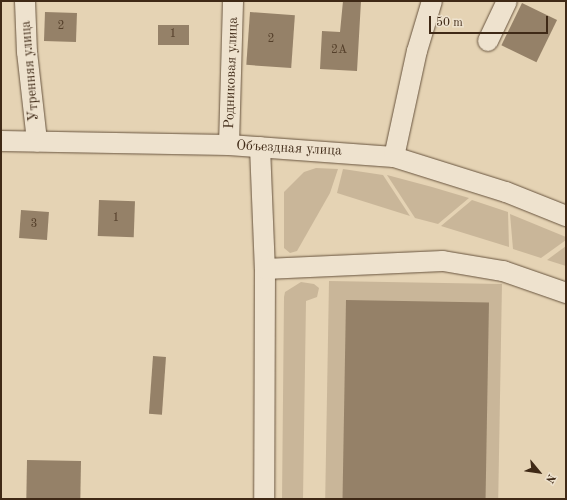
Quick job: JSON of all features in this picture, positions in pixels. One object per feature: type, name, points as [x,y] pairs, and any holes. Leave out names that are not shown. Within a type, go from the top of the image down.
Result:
[{"type":"street","name":"Утренняя улица","points":[[25,1],[27,52],[37,141]]},
{"type":"street","name":"Родниковая улица","points":[[229,145],[234,1]]},
{"type":"street","points":[[394,157],[417,51],[432,1]]},
{"type":"street","points":[[488,41],[506,1]]},
{"type":"street","name":"Объездная улица","points":[[1,140],[229,145],[394,157],[506,192],[566,216]]},
{"type":"street","points":[[260,147],[265,269],[264,499]]},
{"type":"street","points":[[265,269],[443,261],[503,271],[566,293]]},
{"type":"shaded area","points":[[316,168],[338,169],[330,193],[297,251],[290,253],[284,248],[284,192],[304,172]]},
{"type":"shaded area","points":[[343,169],[383,175],[410,216],[337,193]]},
{"type":"shaded area","points":[[387,175],[469,198],[438,224],[415,218]]},
{"type":"shaded area","points":[[472,200],[508,212],[509,247],[441,226]]},
{"type":"shaded area","points":[[510,214],[566,237],[566,240],[541,258],[513,249]]},
{"type":"shaded area","points":[[566,246],[566,266],[547,260]]},
{"type":"shaded area","points":[[329,281],[502,284],[498,499],[325,499]]},
{"type":"shaded area","points":[[301,282],[314,284],[319,288],[317,297],[306,301],[303,499],[282,499],[284,297],[285,292]]},
{"type":"building","points":[[343,1],[361,1],[357,71],[320,69],[322,31],[340,32]]},
{"type":"building","points":[[522,3],[557,20],[536,62],[501,45]]},
{"type":"building","points":[[45,12],[77,13],[76,42],[44,41]]},
{"type":"building","points":[[250,12],[295,15],[291,68],[246,65]]},
{"type":"building","points":[[158,25],[189,25],[189,45],[158,45]]},
{"type":"building","points":[[99,200],[135,201],[134,237],[98,236]]},
{"type":"building","points":[[21,210],[49,212],[47,240],[19,238]]},
{"type":"building","points":[[346,300],[489,302],[486,499],[343,499]]},
{"type":"building","points":[[153,356],[166,357],[162,415],[149,414]]},
{"type":"building","points":[[27,460],[81,461],[80,499],[26,499]]}]
